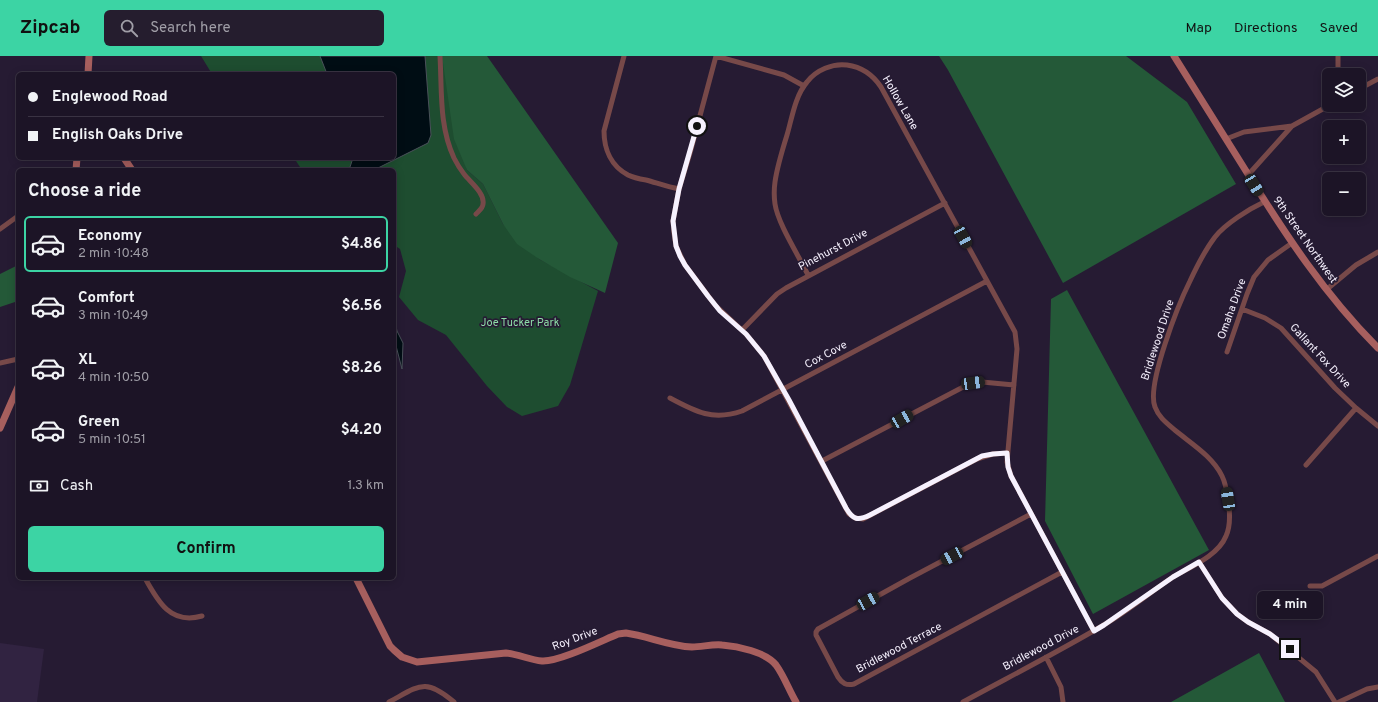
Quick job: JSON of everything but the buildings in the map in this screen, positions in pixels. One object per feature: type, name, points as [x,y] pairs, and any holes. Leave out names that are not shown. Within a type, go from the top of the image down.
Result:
[{"type":"street","points":[[88,72],[89,56]]},
{"type":"street","points":[[440,56],[443,114],[446,136],[456,162],[482,195],[482,207],[476,214]]},
{"type":"street","points":[[624,56],[604,131],[606,149],[613,162],[628,175],[679,189]]},
{"type":"street","points":[[804,86],[784,75],[716,56],[679,189],[673,221],[676,246],[680,256],[711,301],[742,330],[764,356],[853,517],[859,519],[870,515],[977,459],[993,454],[1007,453]]},
{"type":"street","name":"9th Street Northwest","points":[[1174,56],[1264,202],[1326,290],[1378,348]]},
{"type":"street","points":[[1338,56],[1338,68]]},
{"type":"street","name":"Hollow Lane","points":[[808,275],[780,221],[775,204],[774,183],[795,104],[804,86],[814,74],[828,67],[838,64],[856,67],[871,75],[881,87],[1016,336],[1017,349],[1007,453],[1008,467],[1011,476],[1094,631]]},
{"type":"street","points":[[1366,85],[1378,79]]},
{"type":"street","points":[[1248,175],[1292,126],[1322,109]]},
{"type":"street","points":[[1226,139],[1244,132],[1292,126]]},
{"type":"street","name":"Bridlewood Drive","points":[[963,702],[1104,625],[1173,577],[1210,556],[1223,542],[1228,528],[1229,512],[1226,487],[1220,472],[1208,458],[1161,417],[1154,405],[1153,388],[1158,366],[1179,305],[1190,279],[1215,236],[1235,220],[1264,202]]},
{"type":"street","name":"Pinehurst Drive","points":[[742,330],[777,294],[786,288],[945,203]]},
{"type":"street","points":[[0,229],[16,217]]},
{"type":"street","name":"Omaha Drive","points":[[1227,352],[1251,283],[1258,271],[1268,260],[1292,242]]},
{"type":"street","points":[[1326,290],[1356,265],[1378,252]]},
{"type":"street","name":"Cox Cove","points":[[670,398],[699,413],[715,416],[724,416],[742,411],[987,281]]},
{"type":"street","name":"Gallant Fox Drive","points":[[1242,309],[1264,318],[1281,328],[1335,388],[1378,426]]},
{"type":"street","points":[[0,363],[16,359]]},
{"type":"street","points":[[822,461],[967,385],[982,382],[1014,385]]},
{"type":"street","points":[[0,428],[16,392]]},
{"type":"street","points":[[1306,465],[1356,408]]},
{"type":"street","name":"Bridlewood Terrace","points":[[1031,514],[818,629],[816,635],[838,677],[846,684],[854,684],[1062,572]]},
{"type":"street","points":[[1310,586],[1322,586],[1378,556]]},
{"type":"street","points":[[1199,562],[1222,598],[1237,614],[1270,634],[1316,672],[1335,702]]},
{"type":"street","points":[[146,580],[160,602],[173,615],[191,619],[202,616]]},
{"type":"street","name":"Roy Drive","points":[[357,580],[390,646],[398,654],[409,660],[417,662],[433,661],[506,653],[548,660],[560,657],[618,634],[626,633],[691,646],[730,646],[749,650],[762,655],[776,665],[796,702]]},
{"type":"street","points":[[1046,657],[1056,675],[1063,702]]},
{"type":"street","points":[[390,702],[413,689],[426,686],[435,688],[454,702]]},
{"type":"street","points":[[1339,702],[1367,689],[1378,687]]},
{"type":"shaded area","points":[[320,56],[425,56],[431,135],[428,143],[396,159],[396,72],[326,72]]},
{"type":"shaded area","points":[[352,160],[394,160],[378,168],[350,168]]},
{"type":"shaded area","points":[[396,326],[403,343],[402,369],[396,346]]},
{"type":"shaded area","points":[[0,643],[44,649],[37,702],[0,702]]},
{"type":"green space","name":"Joe Tucker Park","points":[[201,56],[443,56],[467,170],[483,184],[503,224],[539,259],[598,291],[570,385],[558,406],[522,416],[507,407],[487,386],[446,335],[418,320],[399,297],[406,271],[400,249],[396,246],[396,168],[301,168],[295,160],[396,160],[396,72],[211,72]]},
{"type":"green space","points":[[442,56],[487,56],[618,243],[605,293],[570,277],[539,259],[517,244],[503,224],[483,184],[467,170],[454,139]]},
{"type":"green space","points":[[939,56],[1126,56],[1187,102],[1236,184],[1063,283]]},
{"type":"green space","points":[[16,266],[16,302],[0,307],[0,274]]},
{"type":"green space","points":[[1067,290],[1209,550],[1093,614],[1045,521],[1051,299]]},
{"type":"green space","points":[[1259,653],[1285,702],[1171,702]]},
{"type":"route","points":[[697,126],[679,189],[673,221],[676,246],[685,265],[708,296],[720,311],[746,334],[764,356],[846,508],[853,517],[863,519],[982,456],[1007,453],[1007,462],[1011,476],[1094,631],[1173,577],[1199,562],[1222,598],[1237,614],[1270,634],[1290,649]]}]
